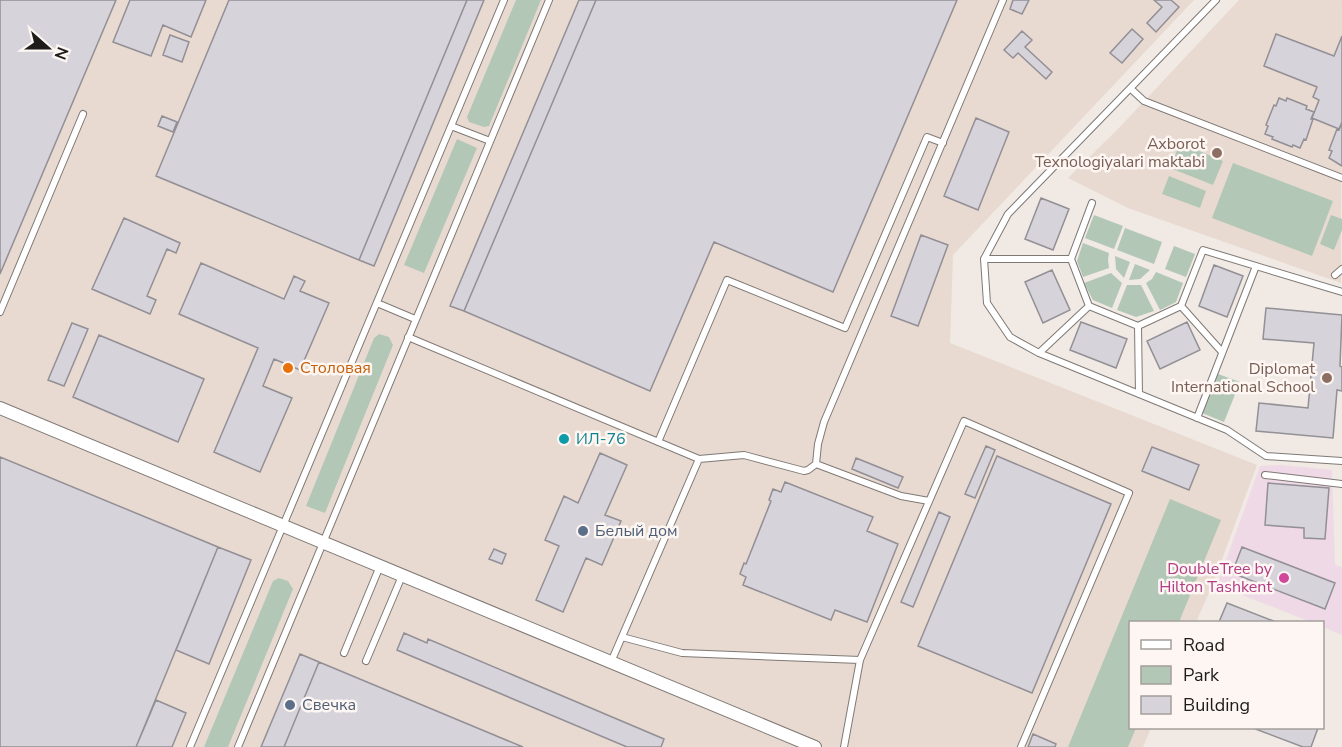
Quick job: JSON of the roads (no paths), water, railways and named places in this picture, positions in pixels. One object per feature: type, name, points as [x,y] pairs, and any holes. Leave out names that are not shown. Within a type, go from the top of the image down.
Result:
[{"type":"street","points":[[0,408],[815,747]]},
{"type":"lane","points":[[189,747],[504,0]]},
{"type":"lane","points":[[238,747],[549,0]]},
{"type":"lane","points":[[408,338],[699,459],[744,455],[804,471],[808,470],[816,464],[824,422],[1004,0]]},
{"type":"lane","points":[[1216,0],[1008,214],[984,259],[987,303],[1010,337],[1039,353],[1227,430],[1266,456],[1342,461]]},
{"type":"lane","points":[[1131,89],[1144,102],[1342,178]]},
{"type":"lane","points":[[0,312],[83,114]]},
{"type":"lane","points":[[451,126],[490,141]]},
{"type":"lane","points":[[658,442],[727,280],[845,328],[927,137],[943,143]]},
{"type":"lane","points":[[1092,204],[1071,259],[1089,306],[1138,326],[1181,306],[1203,250],[1342,291]]},
{"type":"lane","points":[[984,259],[1071,259]]},
{"type":"lane","points":[[1197,418],[1256,266]]},
{"type":"lane","points":[[1335,275],[1342,268]]},
{"type":"lane","points":[[377,303],[415,319]]},
{"type":"lane","points":[[1039,353],[1089,306]]},
{"type":"lane","points":[[1181,306],[1222,352]]},
{"type":"lane","points":[[1138,326],[1139,394]]},
{"type":"lane","points":[[844,747],[860,660],[964,421],[1129,493],[1021,747]]},
{"type":"lane","points":[[611,663],[699,459]]},
{"type":"lane","points":[[816,464],[901,496],[929,501]]},
{"type":"lane","points":[[1265,476],[1342,484]]},
{"type":"lane","points":[[344,653],[380,567]]},
{"type":"lane","points":[[366,661],[402,576]]},
{"type":"lane","points":[[622,637],[682,653],[860,660]]},
{"type":"place","name":"Axborot Texnologiyalari maktabi","points":[[1217,153]]},
{"type":"place","name":"Столовая","points":[[288,368]]},
{"type":"place","name":"Diplomat International School","points":[[1327,378]]},
{"type":"place","name":"ИЛ-76","points":[[564,439]]},
{"type":"place","name":"Белый дом","points":[[583,531]]},
{"type":"place","name":"DoubleTree by Hilton Tashkent","points":[[1284,578]]},
{"type":"place","name":"Свечка","points":[[290,705]]}]
